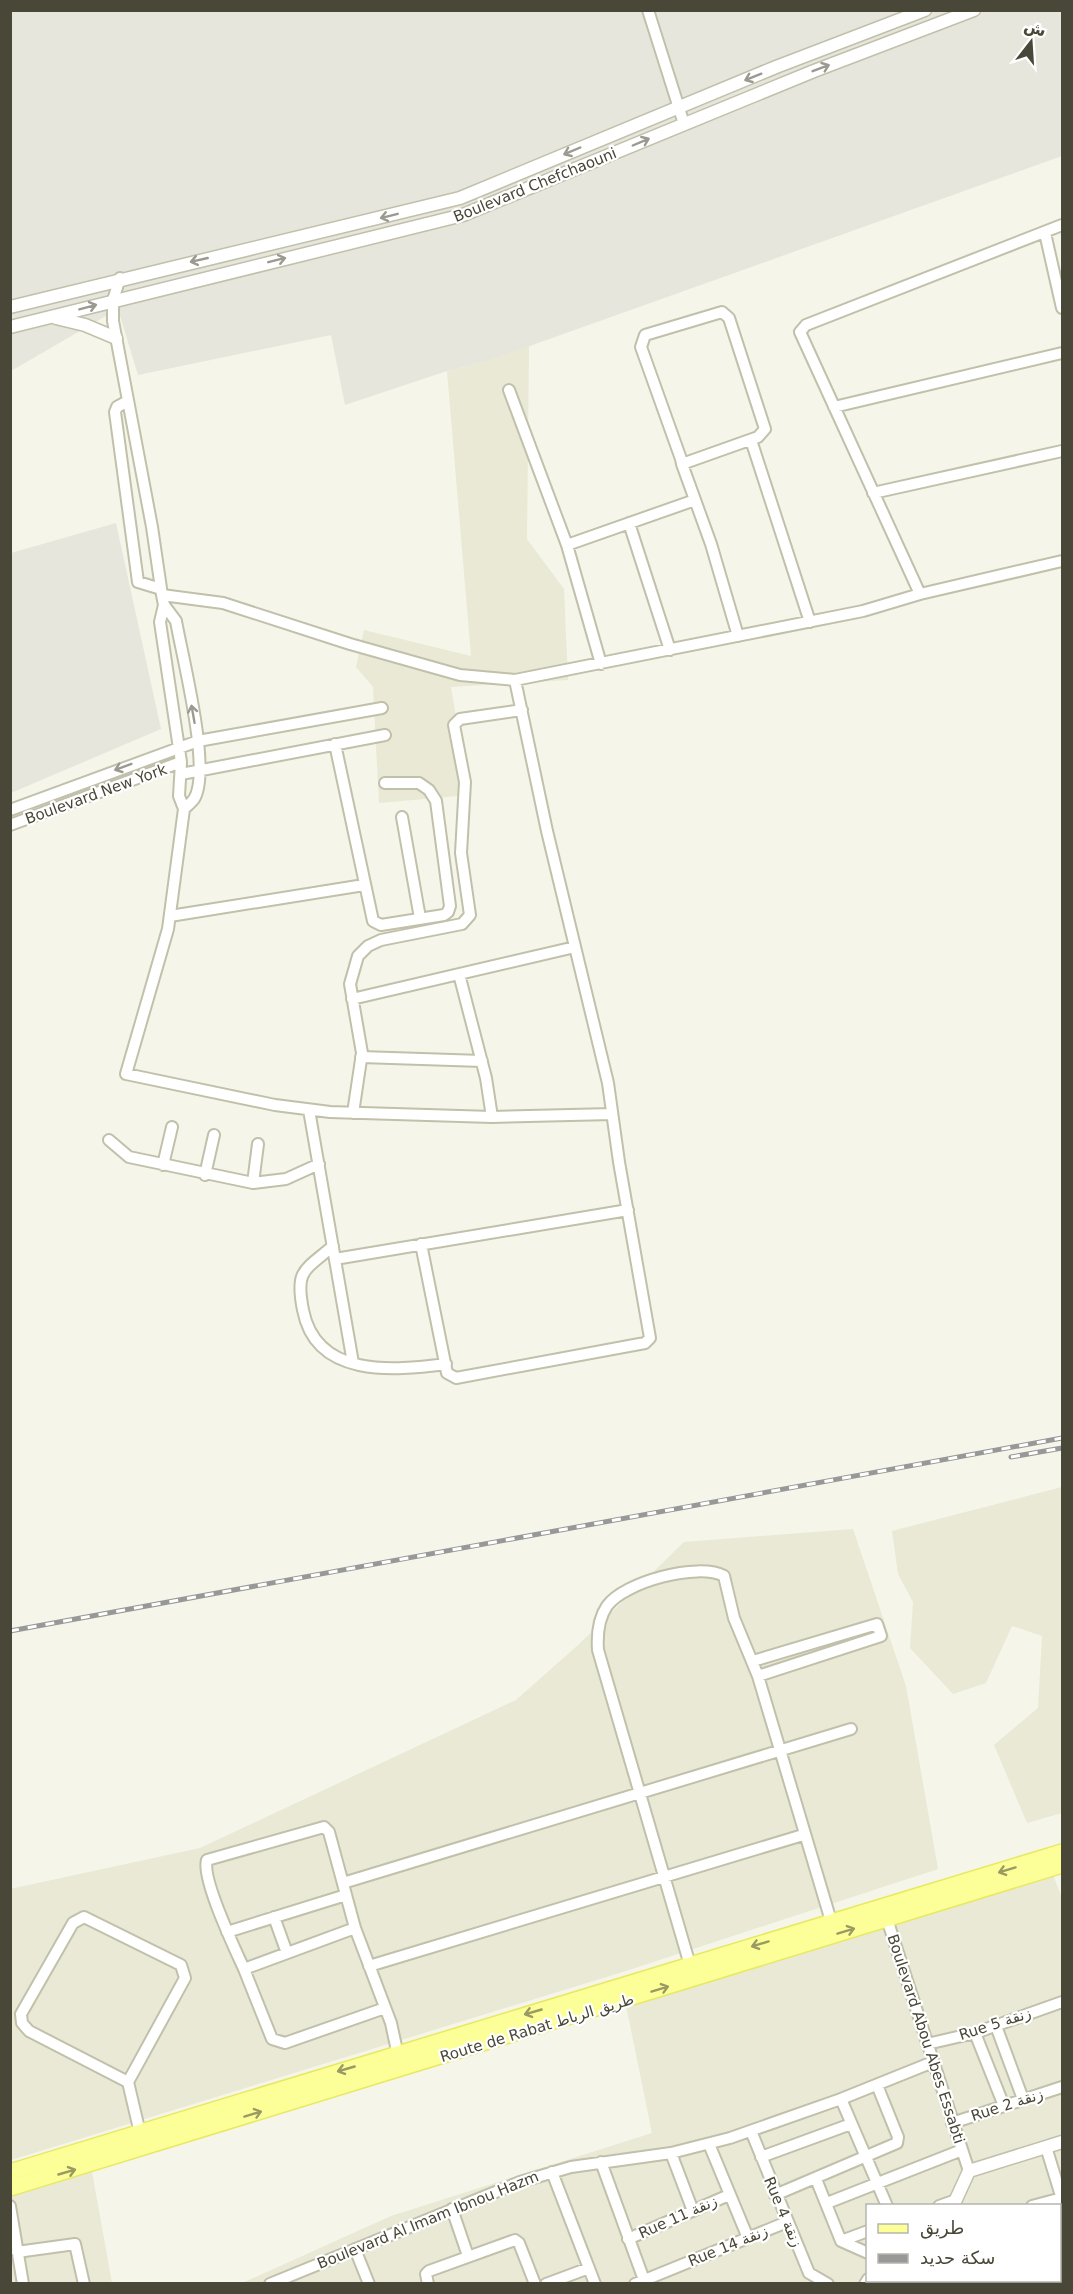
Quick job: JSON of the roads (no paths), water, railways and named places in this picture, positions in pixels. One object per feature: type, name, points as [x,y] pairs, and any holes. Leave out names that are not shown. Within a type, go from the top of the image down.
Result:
[{"type":"main road","name":"Route de Rabat طريق الرباط","points":[[10,2188],[401,2069],[886,1914],[1062,1852]]},
{"type":"main road","name":"Route de Rabat طريق الرباط","points":[[10,2172],[831,1921],[886,1914],[1062,1865]]},
{"type":"street","points":[[648,10],[684,124]]},
{"type":"street","name":"Boulevard Chefchaouni","points":[[10,307],[460,198],[677,107],[925,10]]},
{"type":"street","name":"Boulevard Chefchaouni","points":[[10,327],[463,215],[814,71],[974,10]]},
{"type":"street","points":[[920,594],[800,332],[806,325],[1062,225]]},
{"type":"street","points":[[1045,233],[1062,308]]},
{"type":"street","points":[[120,279],[113,300],[112,313],[152,527],[162,596],[160,622],[181,762],[179,796],[184,809],[170,916],[126,1074],[309,1110],[492,1117],[612,1114]]},
{"type":"street","points":[[682,464],[751,440],[761,435],[765,426],[727,315],[718,311],[645,335],[641,347],[682,464],[695,500],[738,636]]},
{"type":"street","points":[[52,317],[85,325],[116,338]]},
{"type":"street","points":[[834,407],[1062,353]]},
{"type":"street","points":[[509,390],[567,545],[601,664]]},
{"type":"street","points":[[128,402],[117,407],[114,412],[138,582],[162,596],[196,597],[223,603],[350,644],[460,675],[515,680],[601,664],[863,611],[920,594],[1062,561]]},
{"type":"street","points":[[751,440],[810,622]]},
{"type":"street","points":[[873,493],[1062,451]]},
{"type":"street","points":[[567,545],[695,500]]},
{"type":"street","points":[[629,523],[670,650]]},
{"type":"street","points":[[162,596],[176,621],[198,741],[200,770],[195,798],[184,809]]},
{"type":"street","points":[[422,1244],[449,1375],[456,1377],[647,1342],[651,1336],[608,1083],[547,831],[515,680]]},
{"type":"street","name":"Boulevard New York","points":[[10,810],[198,741],[382,708]]},
{"type":"street","points":[[353,1113],[361,1057],[350,984],[352,969],[358,956],[368,946],[381,940],[462,924],[469,919],[461,853],[465,783],[454,725],[460,719],[522,710]]},
{"type":"street","points":[[182,774],[385,735]]},
{"type":"street","points":[[335,744],[364,885],[375,923],[381,925],[444,915],[450,906],[436,801],[429,790],[419,783],[385,783]]},
{"type":"street","name":"Boulevard New York","points":[[10,825],[181,762]]},
{"type":"street","points":[[41,797],[46,811]]},
{"type":"street","points":[[402,817],[420,918]]},
{"type":"street","points":[[170,916],[364,885]]},
{"type":"street","points":[[352,999],[575,946]]},
{"type":"street","points":[[459,974],[482,1061],[492,1117]]},
{"type":"street","points":[[361,1057],[482,1061]]},
{"type":"street","points":[[309,1110],[352,1363]]},
{"type":"street","points":[[162,1165],[172,1127]]},
{"type":"street","points":[[205,1174],[214,1135]]},
{"type":"street","points":[[110,1140],[129,1157],[253,1184],[286,1179],[319,1164]]},
{"type":"street","points":[[253,1184],[258,1144]]},
{"type":"street","points":[[335,1259],[628,1210]]},
{"type":"street","points":[[333,1246],[306,1270],[298,1287],[306,1327],[312,1337],[336,1355],[352,1363],[391,1370],[446,1364]]},
{"type":"street","points":[[690,1965],[598,1650],[600,1619],[607,1605],[618,1594],[630,1587],[689,1571],[715,1572],[724,1576],[734,1618],[758,1676],[803,1835],[831,1921]]},
{"type":"street","points":[[753,1661],[877,1624],[881,1636],[758,1676]]},
{"type":"street","points":[[823,1640],[828,1653]]},
{"type":"street","points":[[343,1882],[851,1729]]},
{"type":"street","points":[[385,2008],[285,2043],[272,2039],[227,1932],[206,1868],[209,1857],[324,1827],[329,1832],[355,1928],[385,2008],[401,2069]]},
{"type":"street","points":[[369,1966],[803,1835]]},
{"type":"street","points":[[227,1932],[346,1895]]},
{"type":"street","name":"Boulevard Abou Abes Essabti","points":[[886,1914],[969,2171]]},
{"type":"street","points":[[128,2082],[29,2031],[22,2023],[21,2014],[73,1923],[84,1917],[181,1965],[184,1971],[185,1978],[128,2082],[140,2133]]},
{"type":"street","points":[[274,1917],[287,1953]]},
{"type":"street","points":[[244,1969],[355,1928]]},
{"type":"street","name":"Rue 5 زنقة","points":[[927,2044],[975,2033],[1062,2002]]},
{"type":"street","points":[[996,2026],[1023,2099]]},
{"type":"street","points":[[975,2033],[1004,2106]]},
{"type":"street","name":"Boulevard Al Imam Ibnou Hazm","points":[[270,2283],[520,2182],[552,2172],[601,2162],[671,2153],[709,2144],[841,2099],[933,2062]]},
{"type":"street","points":[[775,2195],[897,2143],[898,2137],[877,2085]]},
{"type":"street","name":"Rue 2 زنقة","points":[[952,2123],[1062,2087]]},
{"type":"street","points":[[841,2099],[887,2204]]},
{"type":"street","points":[[761,2157],[851,2124]]},
{"type":"street","name":"Rue 4 زنقة","points":[[751,2131],[787,2222],[806,2278],[828,2283]]},
{"type":"street","points":[[955,2203],[969,2171],[1062,2142]]},
{"type":"street","points":[[709,2144],[748,2238]]},
{"type":"street","points":[[1037,2204],[1062,2199],[1046,2147]]},
{"type":"street","points":[[827,2204],[877,2182],[962,2151]]},
{"type":"street","points":[[671,2153],[693,2211]]},
{"type":"street","points":[[601,2162],[628,2239],[640,2282]]},
{"type":"street","points":[[552,2172],[595,2283]]},
{"type":"street","points":[[816,2179],[841,2241],[866,2253]]},
{"type":"street","name":"Rue 11 زنقة","points":[[628,2239],[729,2195]]},
{"type":"street","points":[[10,2206],[23,2283]]},
{"type":"street","points":[[452,2209],[468,2256]]},
{"type":"street","name":"Rue 14 زنقة","points":[[640,2282],[787,2222]]},
{"type":"street","points":[[841,2241],[866,2231]]},
{"type":"street","points":[[427,2279],[468,2256],[515,2240],[519,2243],[535,2283]]},
{"type":"street","points":[[17,2252],[75,2244],[84,2283]]},
{"type":"street","points":[[355,2249],[369,2283]]},
{"type":"street","points":[[546,2283],[589,2268]]},
{"type":"railway","points":[[10,1631],[1062,1438]]},
{"type":"railway","points":[[1011,1457],[1062,1448]]}]
